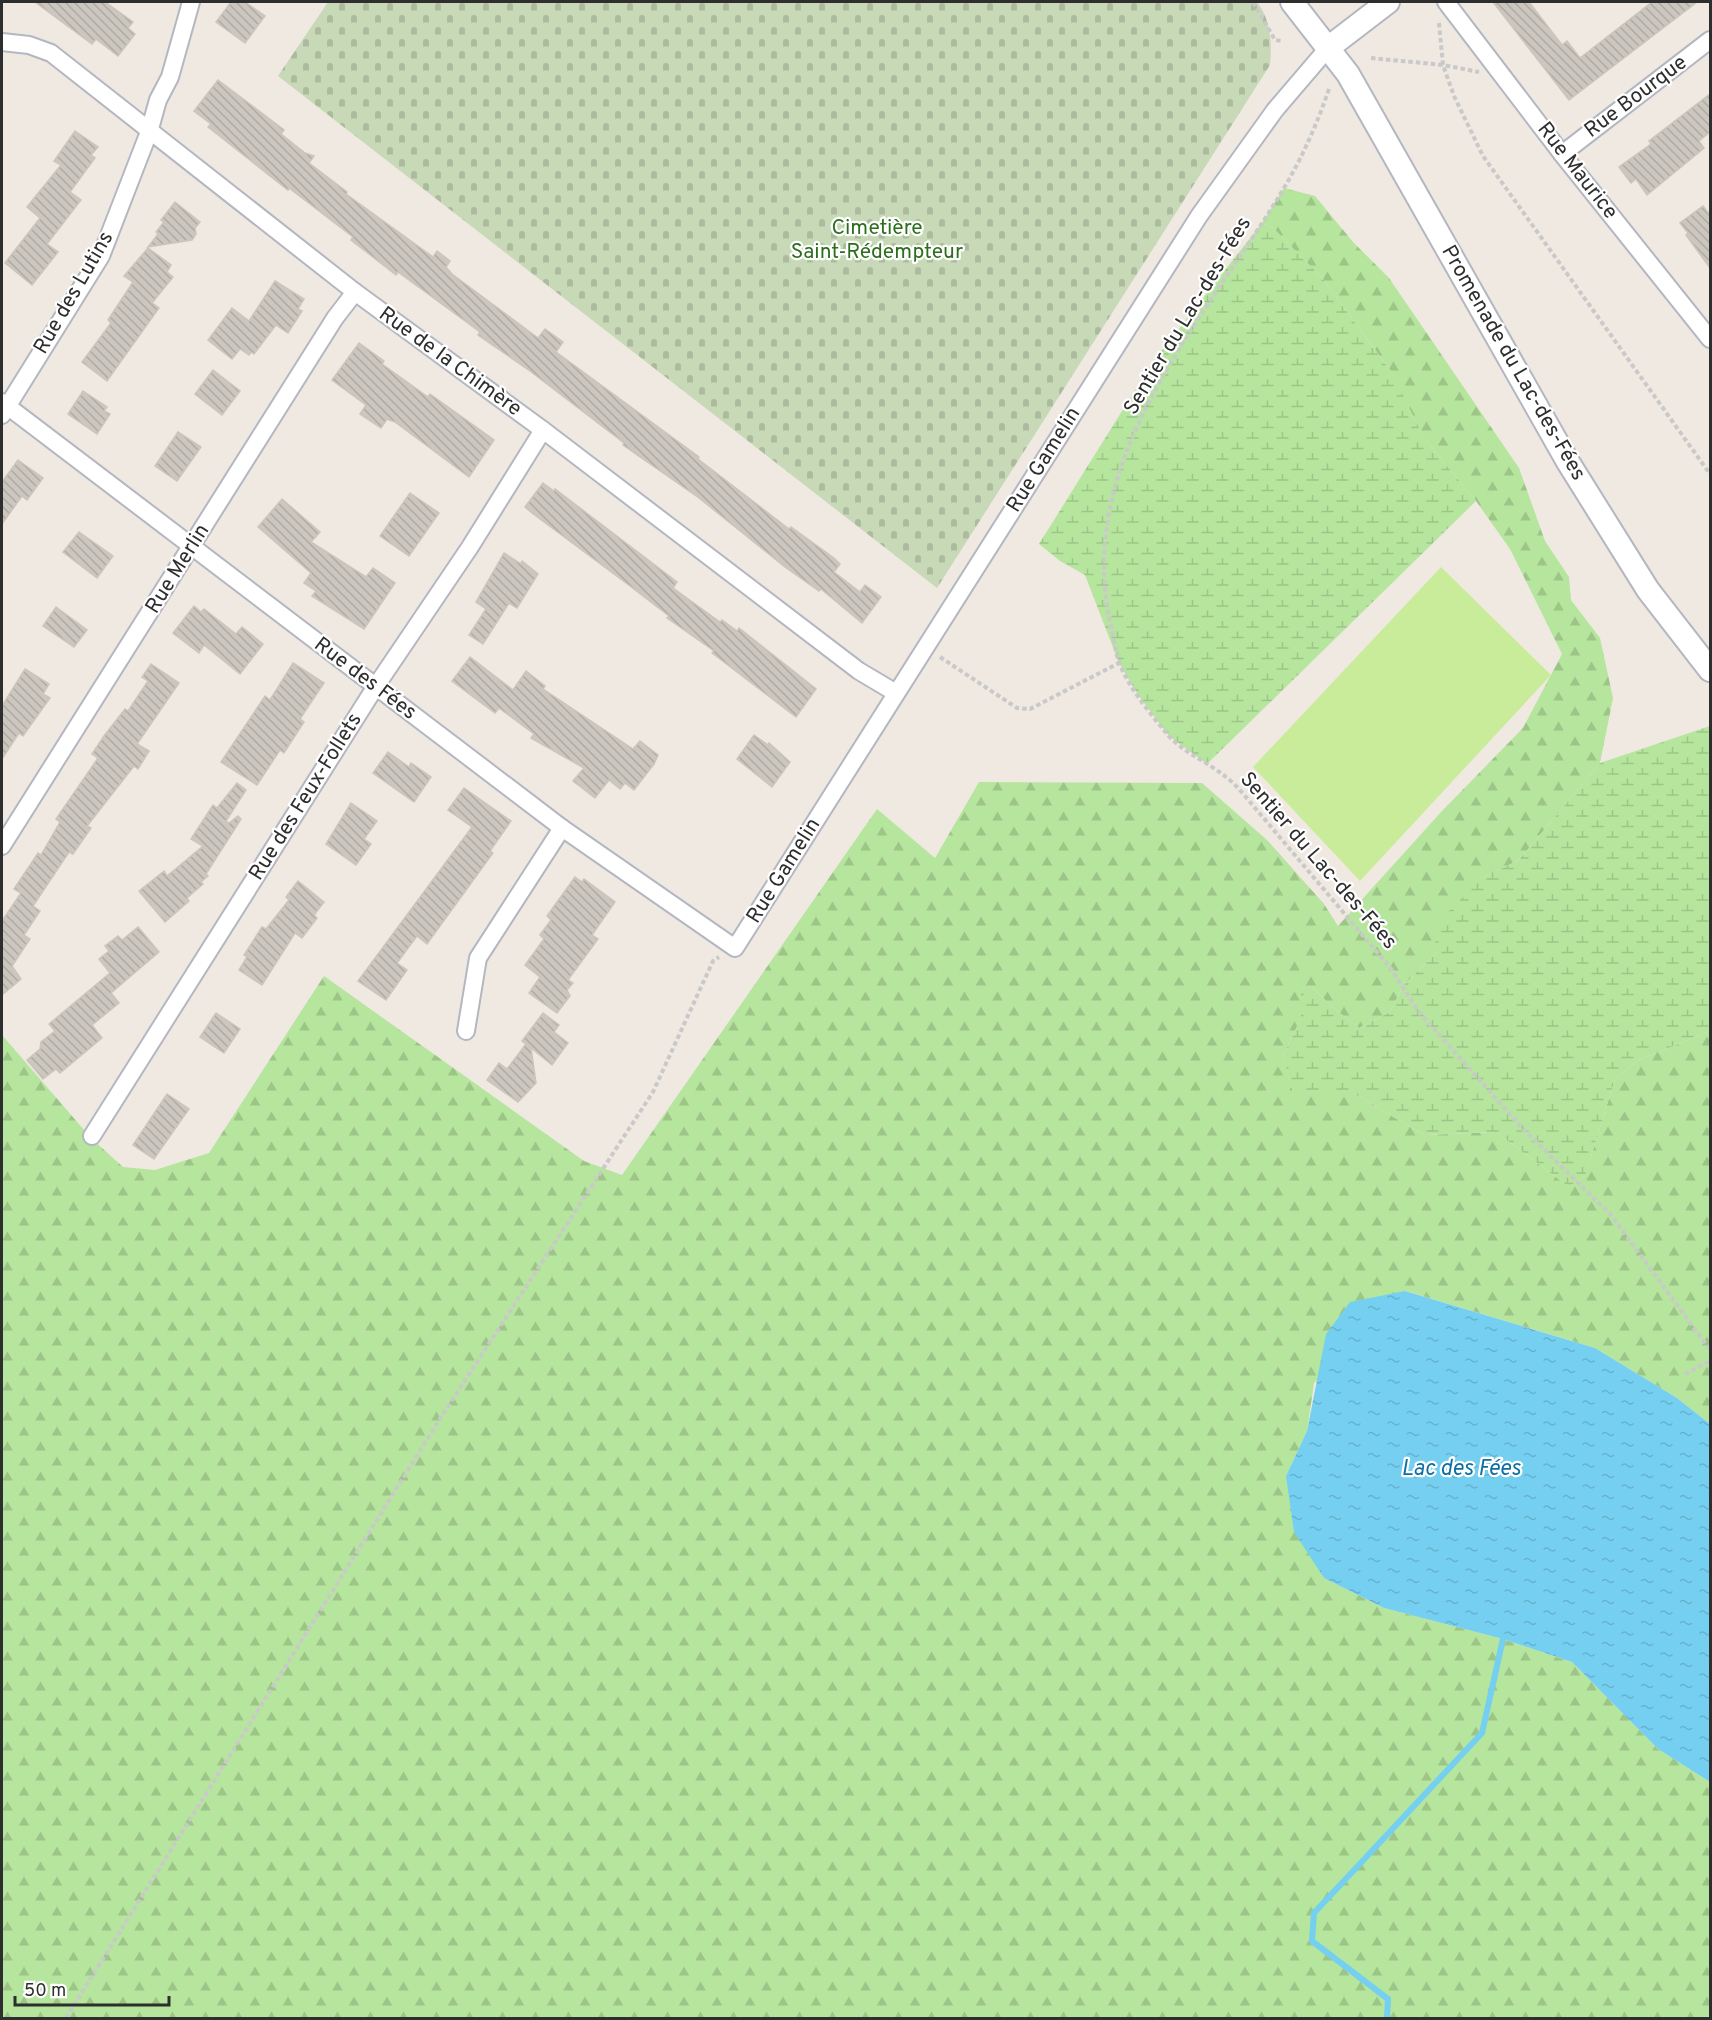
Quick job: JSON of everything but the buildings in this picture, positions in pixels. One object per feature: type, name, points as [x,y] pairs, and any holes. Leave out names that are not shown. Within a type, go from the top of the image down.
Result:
[{"type":"street","name":"Rue des Lutins","points":[[3,408],[100,256],[149,132],[158,99],[170,77],[191,2]]},
{"type":"street","name":"Promenade du Lac-des-Fées","points":[[1292,2],[1348,74],[1568,462],[1648,590],[1710,670]]},
{"type":"street","name":"Rue Gamelin","points":[[735,948],[1199,216],[1275,110],[1328,48],[1388,2]]},
{"type":"street","name":"Rue Maurice","points":[[1447,2],[1562,154],[1705,320],[1710,339]]},
{"type":"street","name":"Rue Bourque","points":[[1562,154],[1710,40]]},
{"type":"street","name":"Rue de la Chimère","points":[[2,42],[29,45],[51,53],[354,292],[543,430],[859,671],[896,693]]},
{"type":"street","name":"Rue Merlin","points":[[2,846],[335,318],[354,292]]},
{"type":"street","name":"Rue des Fées","points":[[3,408],[192,546],[562,828],[735,948]]},
{"type":"street","name":"Rue des Feux-Follets","points":[[92,1136],[376,686],[470,547],[543,430]]},
{"type":"street","points":[[466,1030],[478,957],[562,828]]},
{"type":"path","points":[[1253,2],[1275,40],[1283,41]]},
{"type":"path","points":[[1447,2],[1439,22],[1443,65],[1454,96],[1483,156],[1710,474]]},
{"type":"path","points":[[1371,58],[1443,65],[1475,72],[1498,69]]},
{"type":"path","name":"Sentier du Lac-des-Fées","points":[[1329,89],[1311,138],[1284,188],[1165,374],[1124,454],[1108,508],[1102,562],[1107,608],[1119,663],[1138,695],[1168,736],[1225,776],[1245,796],[1392,970],[1418,1011],[1523,1129],[1611,1215],[1686,1313],[1710,1350]]},
{"type":"path","points":[[925,648],[1017,708],[1030,709],[1119,663]]},
{"type":"path","points":[[66,2019],[443,1414],[653,1092],[713,961],[735,948]]},
{"type":"path","points":[[1685,1374],[1710,1361]]},
{"type":"green space","name":"Cimetière Saint-Rédempteur","points":[[328,2],[1257,2],[1268,24],[1271,57],[1270,65],[937,588],[278,76]]},
{"type":"green space","points":[[1284,188],[1315,196],[1353,242],[1389,278],[1519,468],[1545,541],[1569,577],[1571,600],[1600,638],[1613,698],[1600,763],[1519,860],[1482,878],[1439,950],[1403,986],[1390,1012],[1359,1028],[1332,1007],[1311,986],[1301,988],[1301,1018],[1283,1056],[1293,1092],[1353,1093],[1424,1135],[1496,1132],[1569,1187],[1585,1176],[1615,1079],[1639,1060],[1710,1031],[1710,1424],[1677,1398],[1595,1348],[1406,1291],[1314,1383],[1307,1431],[1286,1476],[1324,1578],[1384,1608],[1503,1639],[1572,1662],[1658,1749],[1710,1782],[1710,2018],[2,2018],[2,1035],[91,1138],[123,1167],[155,1170],[209,1153],[324,976],[584,1161],[622,1175],[877,809],[935,858],[979,782],[1202,783],[1267,840],[1324,904],[1338,926],[1442,811],[1523,728],[1562,654],[1510,549],[1476,501],[1424,438],[1390,370],[1323,279],[1273,228],[1262,223]]},
{"type":"green space","points":[[1262,223],[1273,228],[1323,279],[1392,373],[1424,438],[1476,501],[1207,764],[1169,736],[1138,695],[1119,663],[1085,575],[1060,561],[1039,544],[1152,363]]},
{"type":"green space","points":[[1441,567],[1551,675],[1360,881],[1253,767]]},
{"type":"green space","points":[[1710,726],[1710,1031],[1639,1060],[1615,1079],[1585,1176],[1569,1187],[1496,1132],[1424,1135],[1353,1093],[1293,1093],[1283,1056],[1301,1018],[1301,988],[1311,986],[1332,1007],[1359,1028],[1390,1012],[1403,986],[1439,950],[1430,930],[1482,878],[1519,860],[1600,763]]},
{"type":"water","name":"Lac des Fées","points":[[1405,1291],[1595,1348],[1677,1398],[1710,1424],[1710,1782],[1658,1749],[1572,1662],[1503,1639],[1384,1608],[1324,1578],[1294,1532],[1286,1476],[1307,1431],[1326,1334],[1350,1302]]},
{"type":"waterway","points":[[1387,2018],[1388,1999],[1312,1941],[1314,1913],[1482,1733],[1503,1639]]}]
